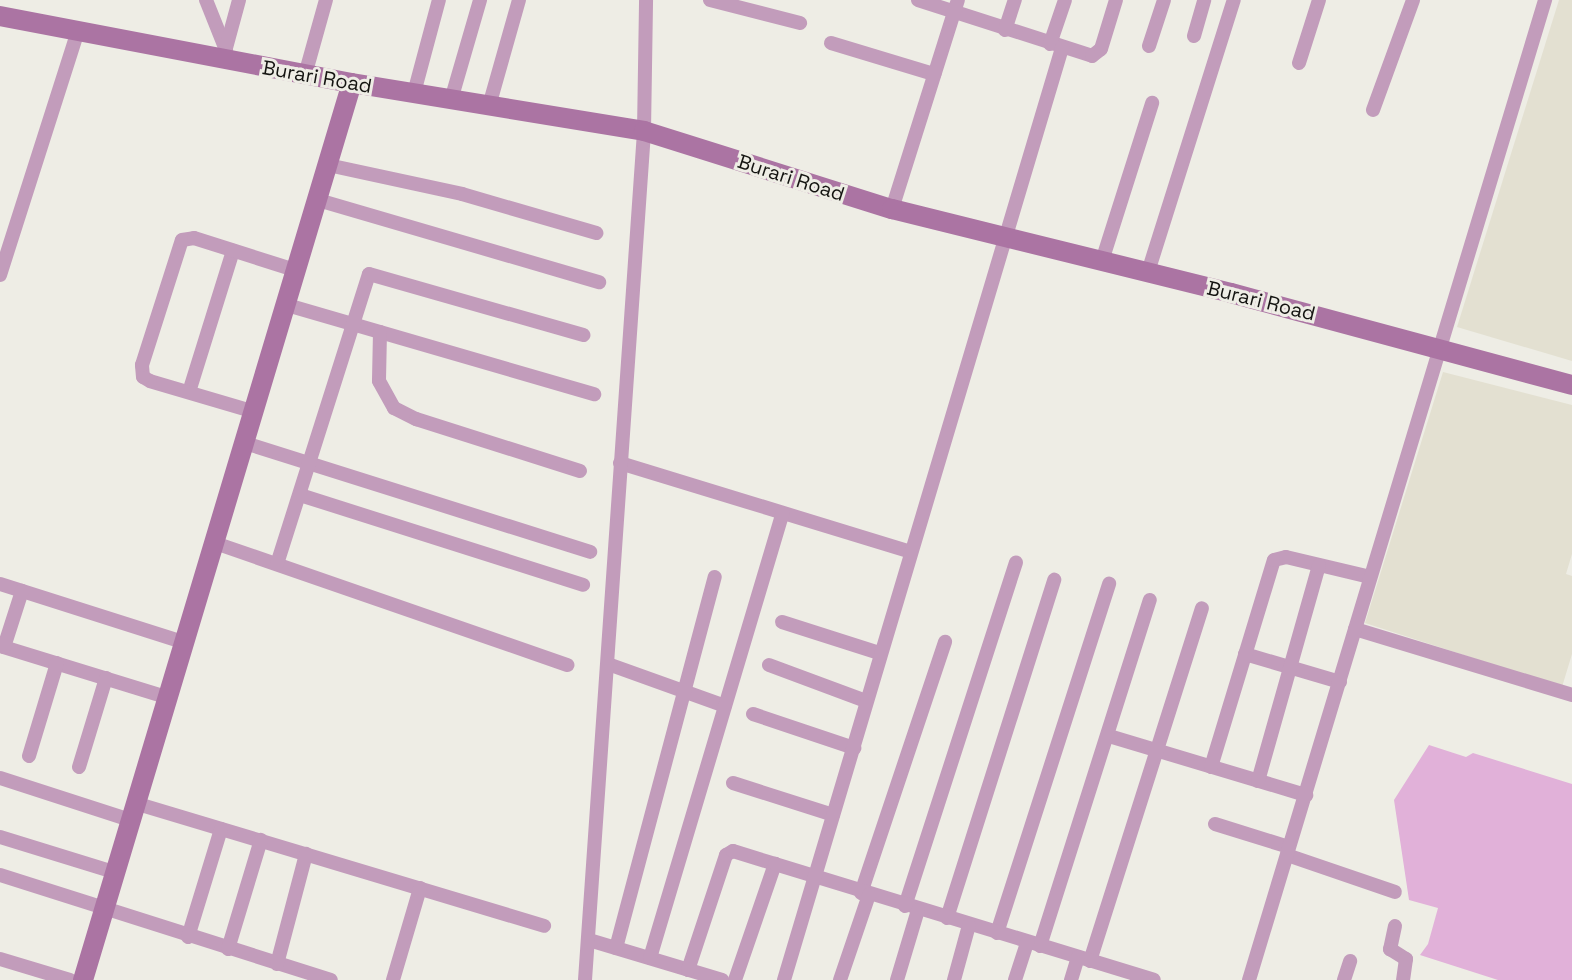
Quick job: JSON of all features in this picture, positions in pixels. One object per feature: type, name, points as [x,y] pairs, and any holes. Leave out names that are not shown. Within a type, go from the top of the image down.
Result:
[{"type":"main road","name":"Burari Road","points":[[0,16],[77,33],[225,55],[305,75],[633,129],[892,209],[1439,347],[1572,385]]},
{"type":"main road","points":[[83,980],[136,812],[352,83]]},
{"type":"street","points":[[206,0],[225,55]]},
{"type":"street","points":[[225,55],[239,0]]},
{"type":"street","points":[[305,75],[326,0]]},
{"type":"street","points":[[414,93],[440,0]]},
{"type":"street","points":[[451,100],[480,0]]},
{"type":"street","points":[[489,106],[519,0]]},
{"type":"street","points":[[585,980],[620,463],[633,129],[646,0]]},
{"type":"street","points":[[710,0],[800,23]]},
{"type":"street","points":[[918,0],[956,6],[1005,30],[1092,56],[1097,53],[1116,0]]},
{"type":"street","points":[[1005,30],[1015,0]]},
{"type":"street","points":[[784,980],[854,748],[879,652],[1004,237],[1056,46],[1065,0]]},
{"type":"street","points":[[1149,46],[1164,0]]},
{"type":"street","points":[[1194,36],[1204,0]]},
{"type":"street","points":[[1148,272],[1234,0]]},
{"type":"street","points":[[1299,63],[1319,0]]},
{"type":"street","points":[[1373,110],[1413,0]]},
{"type":"street","points":[[1249,980],[1545,0]]},
{"type":"street","points":[[892,209],[956,6]]},
{"type":"street","points":[[0,275],[77,33]]},
{"type":"street","points":[[831,43],[934,74]]},
{"type":"street","points":[[1102,261],[1152,103]]},
{"type":"street","points":[[328,165],[462,194],[596,233]]},
{"type":"street","points":[[318,200],[599,282]]},
{"type":"street","points":[[255,412],[143,377],[145,354],[182,240],[194,238],[298,271]]},
{"type":"street","points":[[189,392],[233,250]]},
{"type":"street","points":[[277,564],[354,324],[366,277],[376,273],[583,335]]},
{"type":"street","points":[[288,305],[594,394]]},
{"type":"street","points":[[380,332],[379,381],[394,408],[416,419],[580,471]]},
{"type":"street","points":[[245,443],[590,552]]},
{"type":"street","points":[[620,463],[911,552]]},
{"type":"street","points":[[300,495],[583,585]]},
{"type":"street","points":[[650,958],[783,513]]},
{"type":"street","points":[[215,543],[567,665]]},
{"type":"street","points":[[1211,767],[1274,560],[1286,558],[1370,577]]},
{"type":"street","points":[[897,980],[912,908],[1016,563]]},
{"type":"street","points":[[1258,781],[1319,565]]},
{"type":"street","points":[[616,948],[682,691],[715,577]]},
{"type":"street","points":[[947,918],[1054,580]]},
{"type":"street","points":[[0,584],[186,643]]},
{"type":"street","points":[[997,933],[1109,584]]},
{"type":"street","points":[[22,591],[2,646],[169,698]]},
{"type":"street","points":[[1015,980],[1033,944],[1109,736],[1150,600]]},
{"type":"street","points":[[1071,980],[1084,959],[1157,751],[1202,608]]},
{"type":"street","points":[[782,622],[879,652]]},
{"type":"street","points":[[1355,629],[1572,695]]},
{"type":"street","points":[[840,980],[945,642]]},
{"type":"street","points":[[1245,654],[1340,682]]},
{"type":"street","points":[[29,756],[57,663]]},
{"type":"street","points":[[608,664],[725,706]]},
{"type":"street","points":[[769,664],[866,701]]},
{"type":"street","points":[[80,766],[106,678]]},
{"type":"street","points":[[753,714],[854,748]]},
{"type":"street","points":[[1109,736],[1306,795]]},
{"type":"street","points":[[0,778],[136,812],[221,829],[544,926]]},
{"type":"street","points":[[732,783],[833,815]]},
{"type":"street","points":[[1215,824],[1395,892]]},
{"type":"street","points":[[188,937],[221,829]]},
{"type":"street","points":[[0,837],[117,873]]},
{"type":"street","points":[[228,949],[261,840]]},
{"type":"street","points":[[688,970],[726,855],[733,851],[865,894],[1084,959],[1135,977],[1155,980]]},
{"type":"street","points":[[277,964],[306,854]]},
{"type":"street","points":[[735,980],[775,864]]},
{"type":"street","points":[[0,875],[105,911],[331,980]]},
{"type":"street","points":[[393,980],[420,888]]},
{"type":"street","points":[[954,980],[969,925]]},
{"type":"street","points":[[1395,926],[1390,949],[1406,959],[1403,980]]},
{"type":"street","points":[[589,940],[722,980]]},
{"type":"street","points":[[0,958],[70,980]]},
{"type":"street","points":[[1344,980],[1350,961]]},
{"type":"shaded area","points":[[1559,0],[1572,0],[1572,361],[1457,327]]},
{"type":"shaded area","points":[[1443,372],[1572,405],[1572,554],[1566,574],[1572,576],[1572,654],[1562,687],[1365,623]]},
{"type":"shaded area","points":[[1429,745],[1466,757],[1473,753],[1572,784],[1572,980],[1498,980],[1420,955],[1428,944],[1438,908],[1409,900],[1394,800]]}]
